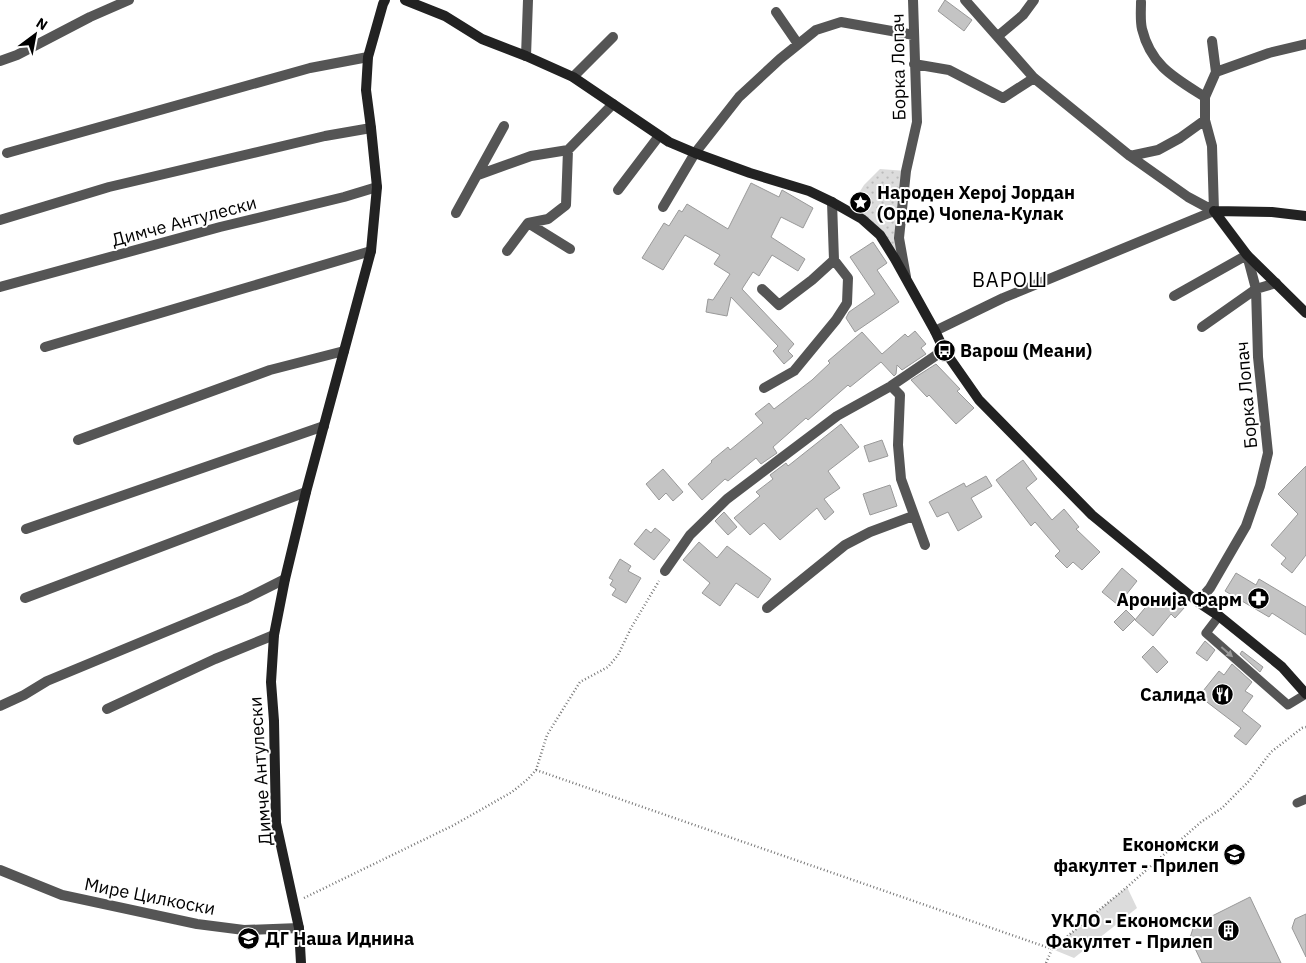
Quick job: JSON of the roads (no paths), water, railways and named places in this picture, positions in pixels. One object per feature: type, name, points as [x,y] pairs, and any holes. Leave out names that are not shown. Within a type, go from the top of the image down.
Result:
[{"type":"street","points":[[0,61],[17,55],[90,17],[129,0]]},
{"type":"street","name":"Димче Антулески","points":[[301,963],[299,928],[276,823],[274,720],[271,682],[274,635],[284,578],[371,251],[377,187],[372,128],[366,90],[368,57],[385,0]]},
{"type":"street","points":[[405,0],[445,16],[482,39],[526,56],[573,78],[658,136],[695,154],[809,191],[862,219],[880,235],[944,350],[980,400],[1092,515],[1198,602],[1219,616],[1282,667],[1306,694]]},
{"type":"street","points":[[526,56],[528,0]]},
{"type":"street","name":"Борка Лопач","points":[[907,281],[900,238],[906,171],[917,122],[913,0]]},
{"type":"street","name":"Борка Лопач","points":[[965,0],[1034,78],[1130,156],[1188,197],[1214,211],[1247,254],[1306,313]]},
{"type":"street","points":[[998,36],[1022,15],[1034,0]]},
{"type":"street","points":[[1141,2],[1141,28],[1152,56],[1167,73],[1205,97]]},
{"type":"street","points":[[776,12],[798,44]]},
{"type":"street","points":[[663,206],[695,154],[739,97],[816,30],[841,22],[914,35]]},
{"type":"street","points":[[573,78],[613,37]]},
{"type":"street","points":[[1212,41],[1216,72],[1205,97],[1204,120],[1212,146],[1214,211]]},
{"type":"street","points":[[1216,72],[1270,53],[1306,44]]},
{"type":"street","points":[[7,153],[300,71],[368,57]]},
{"type":"street","points":[[914,64],[949,70],[1003,98],[1034,78]]},
{"type":"street","points":[[478,175],[531,156],[568,150],[613,104]]},
{"type":"street","points":[[1130,156],[1158,150],[1180,138],[1204,120]]},
{"type":"street","points":[[456,213],[504,126]]},
{"type":"street","points":[[0,220],[109,188],[326,136],[372,128]]},
{"type":"street","points":[[618,190],[658,136]]},
{"type":"street","points":[[507,251],[528,223],[548,219],[566,205],[568,150]]},
{"type":"street","name":"Димче Антулески","points":[[0,287],[220,227],[344,197],[377,187]]},
{"type":"street","points":[[764,388],[794,371],[847,303],[848,278],[834,260],[832,202]]},
{"type":"street","points":[[935,331],[1003,298],[1214,211],[1272,212],[1306,216]]},
{"type":"street","points":[[528,223],[570,250]]},
{"type":"street","points":[[44,347],[371,251]]},
{"type":"street","points":[[1174,296],[1247,254]]},
{"type":"street","name":"Борка Лопач","points":[[1198,602],[1210,588],[1246,526],[1260,486],[1268,453],[1258,357],[1256,289],[1247,254]]},
{"type":"street","points":[[762,288],[779,305],[812,280],[834,260]]},
{"type":"street","points":[[1202,327],[1256,289],[1276,283]]},
{"type":"street","points":[[665,572],[690,535],[727,499],[837,416],[891,386],[944,350]]},
{"type":"street","points":[[78,440],[270,370],[344,351]]},
{"type":"street","points":[[891,386],[900,395],[898,444],[900,479],[925,544]]},
{"type":"street","points":[[26,529],[324,426]]},
{"type":"street","points":[[25,598],[306,492]]},
{"type":"street","points":[[767,608],[845,545],[870,532],[914,516]]},
{"type":"street","points":[[0,706],[24,695],[47,681],[245,599],[284,578]]},
{"type":"street","points":[[108,709],[215,659],[274,635]]},
{"type":"street","name":"Мире Цилкоски","points":[[0,870],[62,895],[197,924],[244,930],[299,928]]},
{"type":"lane","points":[[1219,616],[1206,633],[1288,705],[1306,694]]},
{"type":"place","name":"Народен Херој Јордан (Орде) Чопела-Кулак","points":[[861,202]]},
{"type":"place","name":"Варош (Меани)","points":[[944,350]]},
{"type":"place","name":"Аронија Фарм","points":[[1258,599]]},
{"type":"place","name":"Салида","points":[[1222,694]]},
{"type":"place","name":"Економски факултет - Прилеп","points":[[1235,854]]},
{"type":"place","name":"УКЛО - Економски Факултет - Прилеп","points":[[1229,930]]},
{"type":"place","name":"ДГ Наша Иднина","points":[[249,938]]},
{"type":"district","name":"ВАРОШ","points":[[1010,279]]}]
